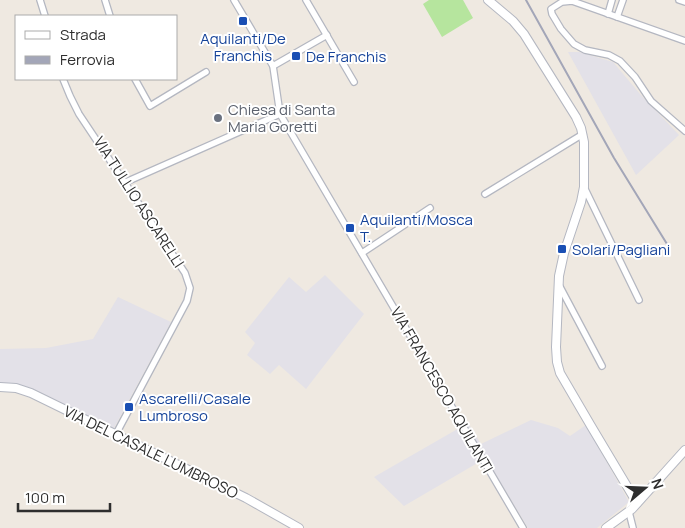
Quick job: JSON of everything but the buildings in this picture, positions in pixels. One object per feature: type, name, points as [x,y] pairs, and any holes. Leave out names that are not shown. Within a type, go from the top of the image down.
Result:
[{"type":"street","points":[[40,0],[45,15]]},
{"type":"street","points":[[105,0],[110,15]]},
{"type":"street","name":"VIA FRANCESCO AQUILANTI","points":[[234,0],[273,66],[280,114],[523,528]]},
{"type":"street","points":[[306,0],[354,82]]},
{"type":"street","points":[[488,0],[513,21],[527,38],[576,118],[583,134],[585,155],[584,187],[563,257],[558,283],[556,352],[559,370],[590,426],[637,503]]},
{"type":"street","points":[[608,14],[612,0]]},
{"type":"street","points":[[617,17],[623,0]]},
{"type":"street","points":[[679,0],[685,2]]},
{"type":"street","points":[[685,41],[574,1],[566,1],[554,6],[551,10],[559,26],[568,37],[583,49],[609,55],[620,61],[635,77],[651,101],[685,131]]},
{"type":"street","points":[[273,66],[326,35]]},
{"type":"street","points":[[136,80],[150,106],[206,72]]},
{"type":"street","name":"VIA TULLIO ASCARELLI","points":[[63,80],[79,114],[178,261],[186,276],[190,290],[187,302],[116,434]]},
{"type":"street","points":[[126,182],[280,114]]},
{"type":"street","points":[[486,194],[583,134]]},
{"type":"street","points":[[584,187],[640,300]]},
{"type":"street","points":[[362,253],[430,208]]},
{"type":"street","points":[[558,283],[602,366]]},
{"type":"street","name":"VIA DEL CASALE LUMBROSO","points":[[0,387],[26,391],[246,498],[298,528]]},
{"type":"street","points":[[606,528],[628,512],[685,450]]},
{"type":"street","points":[[628,512],[633,528]]},
{"type":"shaded area","points":[[568,52],[579,52],[613,62],[679,135],[636,175]]},
{"type":"shaded area","points":[[325,275],[364,314],[306,389],[279,365],[270,374],[247,355],[255,343],[245,332],[289,277],[306,292]]},
{"type":"shaded area","points":[[118,297],[171,322],[113,430],[31,388],[13,383],[0,383],[0,349],[46,348],[93,339]]},
{"type":"shaded area","points":[[531,420],[558,428],[570,436],[586,425],[629,502],[597,528],[528,528],[486,458],[404,506],[374,477],[468,423],[481,444]]},
{"type":"green space","points":[[429,0],[463,0],[473,18],[442,37],[423,4]]},
{"type":"railway","points":[[526,0],[614,158],[667,244]]},
{"type":"place","name":"Aquilanti/De Franchis","points":[[243,21]]},
{"type":"place","name":"De Franchis","points":[[296,56]]},
{"type":"place","name":"Chiesa di Santa Maria Goretti","points":[[218,118]]},
{"type":"place","name":"Aquilanti/Mosca T.","points":[[350,228]]},
{"type":"place","name":"Solari/Pagliani","points":[[562,249]]},
{"type":"place","name":"Ascarelli/Casale Lumbroso","points":[[129,407]]}]
